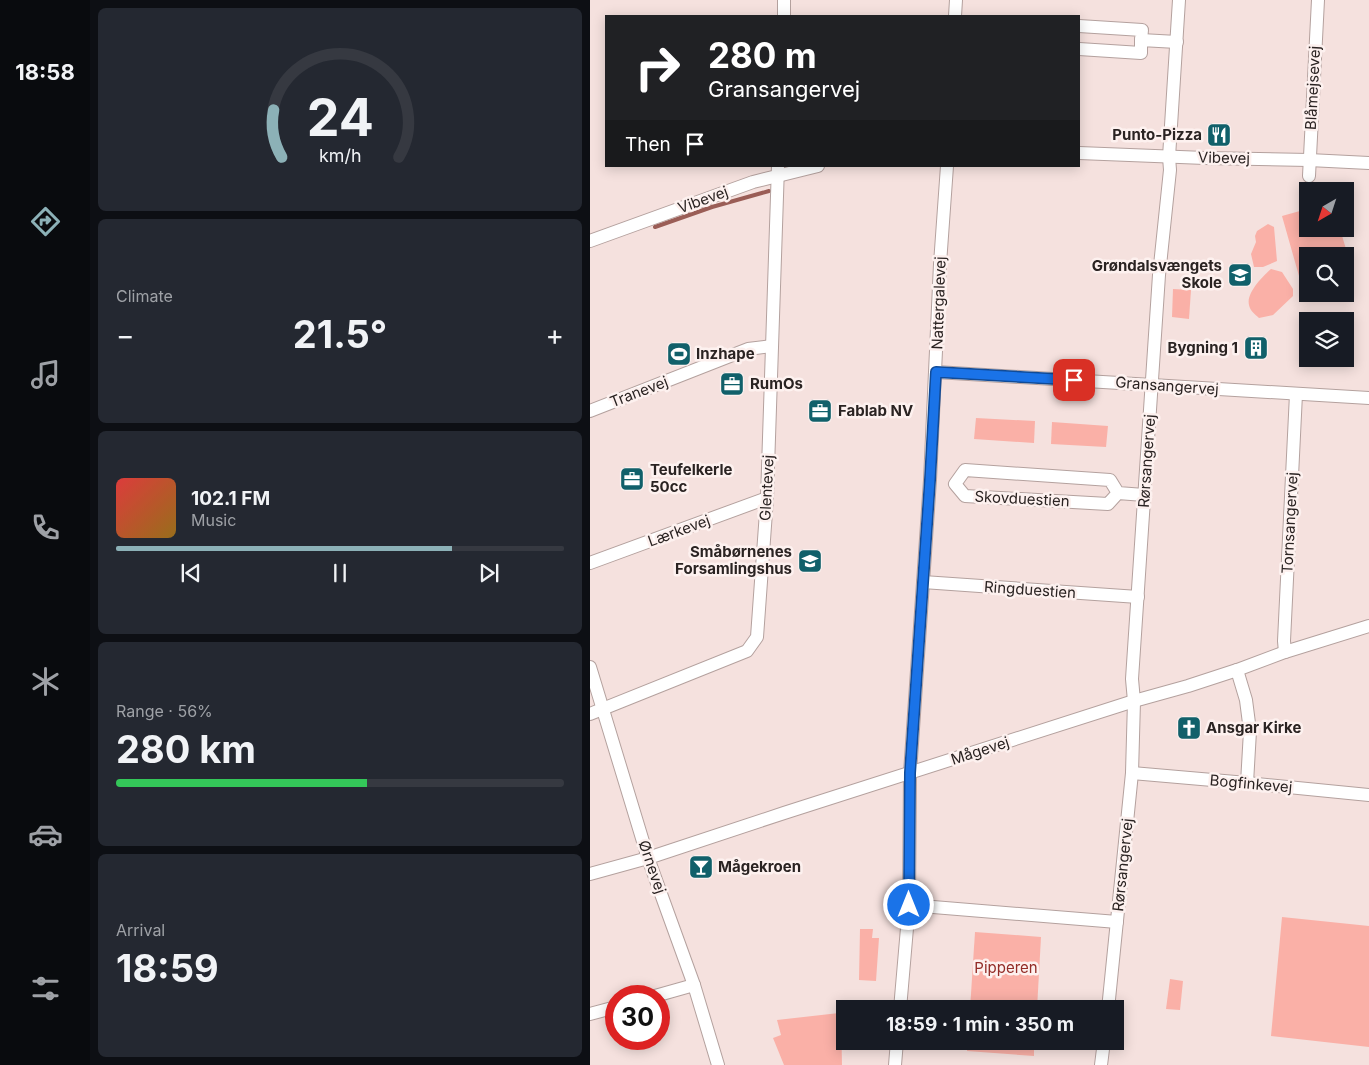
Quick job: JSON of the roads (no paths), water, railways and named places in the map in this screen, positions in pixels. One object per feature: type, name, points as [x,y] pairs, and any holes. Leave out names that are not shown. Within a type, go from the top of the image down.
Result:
[{"type":"street","points":[[784,0],[784,15]]},
{"type":"street","points":[[955,15],[956,0]]},
{"type":"street","name":"Rørsangervej","points":[[1109,1000],[1132,773],[1134,701],[1132,679],[1159,275],[1170,170],[1169,157],[1179,0]]},
{"type":"street","name":"Blåmejsevej","points":[[1309,176],[1318,0]]},
{"type":"street","points":[[1080,26],[1142,30],[1141,53],[1080,49]]},
{"type":"street","points":[[1141,40],[1177,42]]},
{"type":"street","name":"Vibevej","points":[[1080,153],[1369,163]]},
{"type":"street","name":"Vibevej","points":[[590,241],[753,182],[778,171],[810,167]]},
{"type":"street","name":"Nattergalevej","points":[[901,1000],[909,905],[910,773],[931,470],[946,167]]},
{"type":"street","name":"Glentevej","points":[[590,714],[604,710],[747,651],[757,637],[767,498],[778,171]]},
{"type":"street","name":"Tranevej","points":[[590,410],[748,349],[772,346]]},
{"type":"street","name":"Gransangervej","points":[[936,372],[1369,398]]},
{"type":"street","name":"Tornsangervej","points":[[1285,652],[1296,394]]},
{"type":"street","name":"Skovduestien","points":[[965,470],[1110,480],[1118,493],[1108,504],[965,496],[954,484],[965,470]]},
{"type":"street","points":[[1118,493],[1144,495]]},
{"type":"street","name":"Lærkevej","points":[[590,563],[767,498]]},
{"type":"street","name":"Ringduestien","points":[[922,582],[1138,597]]},
{"type":"street","name":"Mågevej","points":[[590,874],[648,858],[1134,701],[1188,686],[1285,652],[1369,626]]},
{"type":"street","name":"Ørnevej","points":[[590,667],[648,858],[694,985],[718,1065]]},
{"type":"street","points":[[1237,670],[1246,700],[1250,731],[1247,783]]},
{"type":"street","name":"Bogfinkevej","points":[[1132,773],[1369,795]]},
{"type":"street","name":"Rørsangervej","points":[[909,905],[1117,922]]},
{"type":"street","points":[[670,992],[694,985]]},
{"type":"street","points":[[590,1014],[605,1010]]},
{"type":"street","points":[[895,1065],[896,1050]]},
{"type":"street","points":[[1102,1065],[1103,1050]]},
{"type":"waterway","points":[[655,227],[712,207],[769,191]]},
{"type":"place","name":"Punto-Pizza","points":[[1219,135]]},
{"type":"place","name":"Grøndalsvængets Skole","points":[[1240,275]]},
{"type":"place","name":"Bygning 1","points":[[1256,348]]},
{"type":"place","name":"Inzhape","points":[[679,354]]},
{"type":"place","name":"RumOs","points":[[732,384]]},
{"type":"place","name":"Fablab NV","points":[[820,411]]},
{"type":"place","name":"Teufelkerle 50cc","points":[[632,479]]},
{"type":"place","name":"Småbørnenes Forsamlingshus","points":[[810,561]]},
{"type":"place","name":"Ansgar Kirke","points":[[1189,728]]},
{"type":"place","name":"Mågekroen","points":[[701,867]]},
{"type":"park label","name":"Pipperen","points":[[1006,968]]}]
